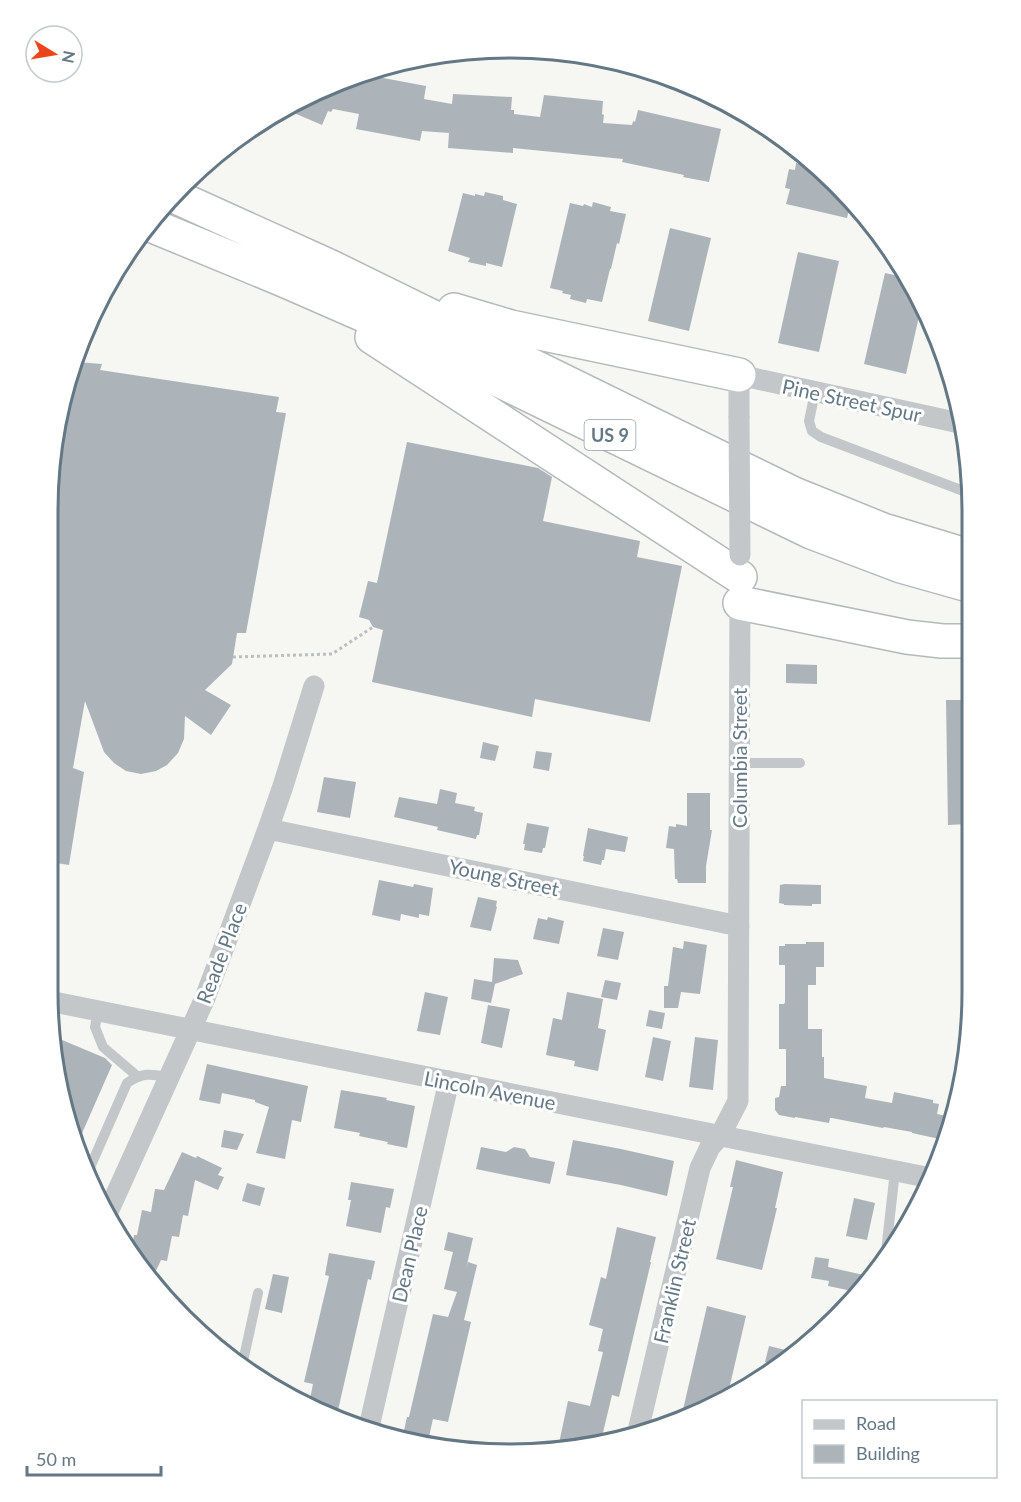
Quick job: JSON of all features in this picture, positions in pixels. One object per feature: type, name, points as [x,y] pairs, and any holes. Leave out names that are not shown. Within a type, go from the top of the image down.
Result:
[{"type":"highway","name":"US 9","points":[[183,200],[331,267],[794,494],[883,531],[962,554]]},
{"type":"highway","name":"US 9","points":[[158,228],[255,267],[404,333],[810,532],[901,566],[962,583]]},
{"type":"highway","points":[[255,267],[342,318],[740,578],[907,637],[962,641]]},
{"type":"highway","points":[[331,267],[493,322],[739,375]]},
{"type":"street","name":"Pine Street Spur","points":[[739,375],[954,422]]},
{"type":"street","name":"Columbia Street","points":[[720,1136],[738,1101],[739,375]]},
{"type":"street","name":"Reade Place","points":[[110,1201],[205,998],[284,786],[314,686]]},
{"type":"street","name":"Young Street","points":[[268,829],[739,926]]},
{"type":"street","name":"Lincoln Avenue","points":[[58,1003],[923,1176]]},
{"type":"street","name":"Dean Place","points":[[370,1421],[450,1081]]},
{"type":"street","name":"Franklin Street","points":[[641,1424],[700,1168],[710,1147],[720,1136]]},
{"type":"lane","points":[[815,392],[809,421],[812,431],[821,438],[962,491]]},
{"type":"lane","points":[[739,763],[800,763]]},
{"type":"lane","points":[[98,1011],[95,1027],[103,1047],[137,1076]]},
{"type":"lane","points":[[92,1162],[128,1083],[137,1076],[152,1074],[168,1077]]},
{"type":"lane","points":[[887,1241],[895,1171]]},
{"type":"lane","points":[[244,1356],[258,1293]]},
{"type":"path","points":[[233,657],[332,654],[373,627]]},
{"type":"building","points":[[381,78],[426,86],[424,99],[452,104],[453,94],[512,97],[511,110],[514,110],[514,114],[540,117],[544,95],[603,101],[603,123],[632,125],[638,110],[721,129],[709,182],[622,162],[623,159],[513,148],[513,153],[448,148],[449,133],[422,131],[420,141],[356,129],[359,114],[333,109],[331,112],[328,111],[322,125],[295,114],[338,93]]},
{"type":"building","points":[[796,163],[849,211],[847,218],[786,204],[790,189],[785,188],[789,169],[795,170]]},
{"type":"building","points":[[485,192],[503,196],[503,200],[517,204],[502,267],[468,262],[470,258],[448,251],[463,193],[484,196]]},
{"type":"building","points":[[593,202],[611,207],[610,211],[626,214],[602,302],[587,299],[586,303],[570,299],[571,295],[550,288],[570,203],[592,207]]},
{"type":"building","points":[[670,228],[711,238],[689,331],[648,321]]},
{"type":"building","points":[[798,252],[839,261],[819,352],[778,343]]},
{"type":"building","points":[[885,273],[897,276],[919,317],[906,374],[864,364]]},
{"type":"building","points":[[83,362],[102,364],[100,370],[279,397],[276,412],[286,413],[246,633],[237,633],[232,664],[205,690],[231,705],[211,735],[185,716],[184,739],[178,753],[167,765],[156,771],[141,774],[126,771],[104,752],[85,701],[73,768],[84,772],[69,865],[58,863],[58,510],[59,481],[67,422]]},
{"type":"building","points":[[407,442],[538,468],[552,477],[543,521],[640,541],[637,557],[682,566],[650,722],[535,699],[532,717],[372,682],[383,630],[373,627],[369,620],[359,617],[368,581],[377,583]]},
{"type":"building","points":[[786,664],[817,665],[817,684],[786,683]]},
{"type":"building","points":[[946,700],[962,700],[962,824],[948,825]]},
{"type":"building","points":[[483,742],[499,746],[495,761],[480,758]]},
{"type":"building","points":[[536,751],[552,753],[549,771],[533,768]]},
{"type":"building","points":[[324,777],[356,782],[350,818],[317,812]]},
{"type":"building","points":[[440,789],[457,793],[455,803],[475,807],[474,811],[483,813],[479,835],[476,839],[394,817],[399,797],[437,804]]},
{"type":"building","points":[[687,793],[710,793],[710,830],[712,830],[706,866],[706,883],[678,883],[675,879],[674,849],[666,848],[669,826],[676,827],[676,824],[687,826]]},
{"type":"building","points":[[527,823],[549,827],[542,853],[524,850]]},
{"type":"building","points":[[588,828],[628,837],[625,852],[606,849],[601,865],[583,861]]},
{"type":"building","points":[[379,880],[413,887],[414,884],[433,888],[429,916],[419,914],[419,918],[401,914],[400,921],[372,915]]},
{"type":"building","points":[[780,885],[821,885],[821,904],[812,904],[812,906],[779,903]]},
{"type":"building","points":[[478,897],[497,901],[491,931],[470,927]]},
{"type":"building","points":[[548,917],[564,921],[559,944],[533,939],[538,918],[547,920]]},
{"type":"building","points":[[603,928],[624,932],[618,960],[597,956]]},
{"type":"building","points":[[684,941],[707,945],[700,994],[681,992],[678,1008],[664,1008],[664,986],[668,986],[673,947],[683,949]]},
{"type":"building","points":[[806,942],[824,942],[824,967],[816,967],[816,985],[808,985],[808,1029],[822,1029],[824,1078],[867,1086],[865,1098],[892,1103],[894,1092],[933,1100],[933,1103],[939,1104],[937,1114],[945,1116],[938,1139],[832,1118],[829,1123],[795,1118],[779,1115],[775,1110],[775,1098],[779,1097],[781,1086],[786,1086],[786,1049],[779,1049],[779,1004],[785,1002],[785,965],[779,965],[779,946],[806,944]]},
{"type":"building","points":[[494,958],[518,960],[523,974],[495,984],[491,1003],[471,999],[474,979],[492,982]]},
{"type":"building","points":[[605,980],[621,983],[617,1000],[601,997]]},
{"type":"building","points":[[425,992],[448,997],[440,1035],[417,1031]]},
{"type":"building","points":[[567,992],[603,999],[598,1028],[606,1030],[598,1071],[574,1066],[575,1061],[546,1055],[553,1018],[562,1020]]},
{"type":"building","points":[[488,1005],[510,1009],[502,1048],[481,1043]]},
{"type":"building","points":[[649,1010],[665,1013],[662,1029],[646,1026]]},
{"type":"building","points":[[653,1037],[671,1041],[663,1081],[645,1077]]},
{"type":"building","points":[[695,1037],[718,1040],[713,1090],[689,1087]]},
{"type":"building","points":[[61,1039],[105,1058],[112,1065],[81,1135],[67,1080]]},
{"type":"building","points":[[207,1064],[308,1086],[301,1122],[292,1120],[285,1159],[256,1153],[269,1107],[255,1100],[222,1093],[220,1104],[199,1100]]},
{"type":"building","points":[[341,1090],[387,1098],[386,1100],[415,1106],[407,1148],[359,1136],[360,1133],[334,1128]]},
{"type":"building","points":[[224,1130],[244,1134],[237,1150],[221,1147]]},
{"type":"building","points":[[573,1140],[674,1161],[667,1196],[566,1175]]},
{"type":"building","points":[[481,1147],[506,1152],[514,1147],[525,1149],[530,1157],[555,1162],[550,1184],[476,1169]]},
{"type":"building","points":[[182,1152],[196,1158],[197,1156],[222,1168],[218,1175],[224,1177],[218,1190],[195,1180],[188,1216],[183,1215],[179,1237],[172,1236],[167,1261],[161,1260],[156,1271],[133,1240],[134,1235],[137,1235],[142,1210],[151,1212],[155,1189],[164,1190]]},
{"type":"building","points":[[736,1160],[783,1172],[762,1270],[716,1259],[733,1187],[730,1187]]},
{"type":"building","points":[[351,1182],[394,1189],[390,1208],[386,1207],[381,1233],[346,1226],[351,1200],[348,1200]]},
{"type":"building","points":[[247,1183],[265,1188],[260,1206],[242,1201]]},
{"type":"building","points":[[854,1198],[875,1203],[867,1240],[846,1236]]},
{"type":"building","points":[[617,1227],[656,1237],[619,1397],[612,1395],[603,1434],[559,1441],[568,1401],[590,1406],[603,1352],[598,1351],[603,1329],[589,1325],[601,1277],[606,1279]]},
{"type":"building","points":[[448,1232],[473,1238],[466,1269],[468,1262],[477,1265],[464,1320],[471,1322],[448,1422],[433,1419],[429,1436],[404,1430],[433,1314],[448,1317],[457,1292],[444,1289],[453,1252],[444,1250]]},
{"type":"building","points":[[329,1253],[375,1261],[371,1280],[368,1279],[338,1409],[310,1397],[313,1384],[304,1382],[329,1276],[325,1275]]},
{"type":"building","points":[[815,1257],[829,1259],[828,1267],[863,1275],[850,1290],[828,1286],[829,1281],[811,1278]]},
{"type":"building","points":[[273,1274],[289,1277],[282,1313],[265,1309]]},
{"type":"building","points":[[707,1306],[746,1316],[730,1386],[683,1409]]},
{"type":"building","points":[[769,1346],[786,1350],[768,1363],[765,1362]]}]
